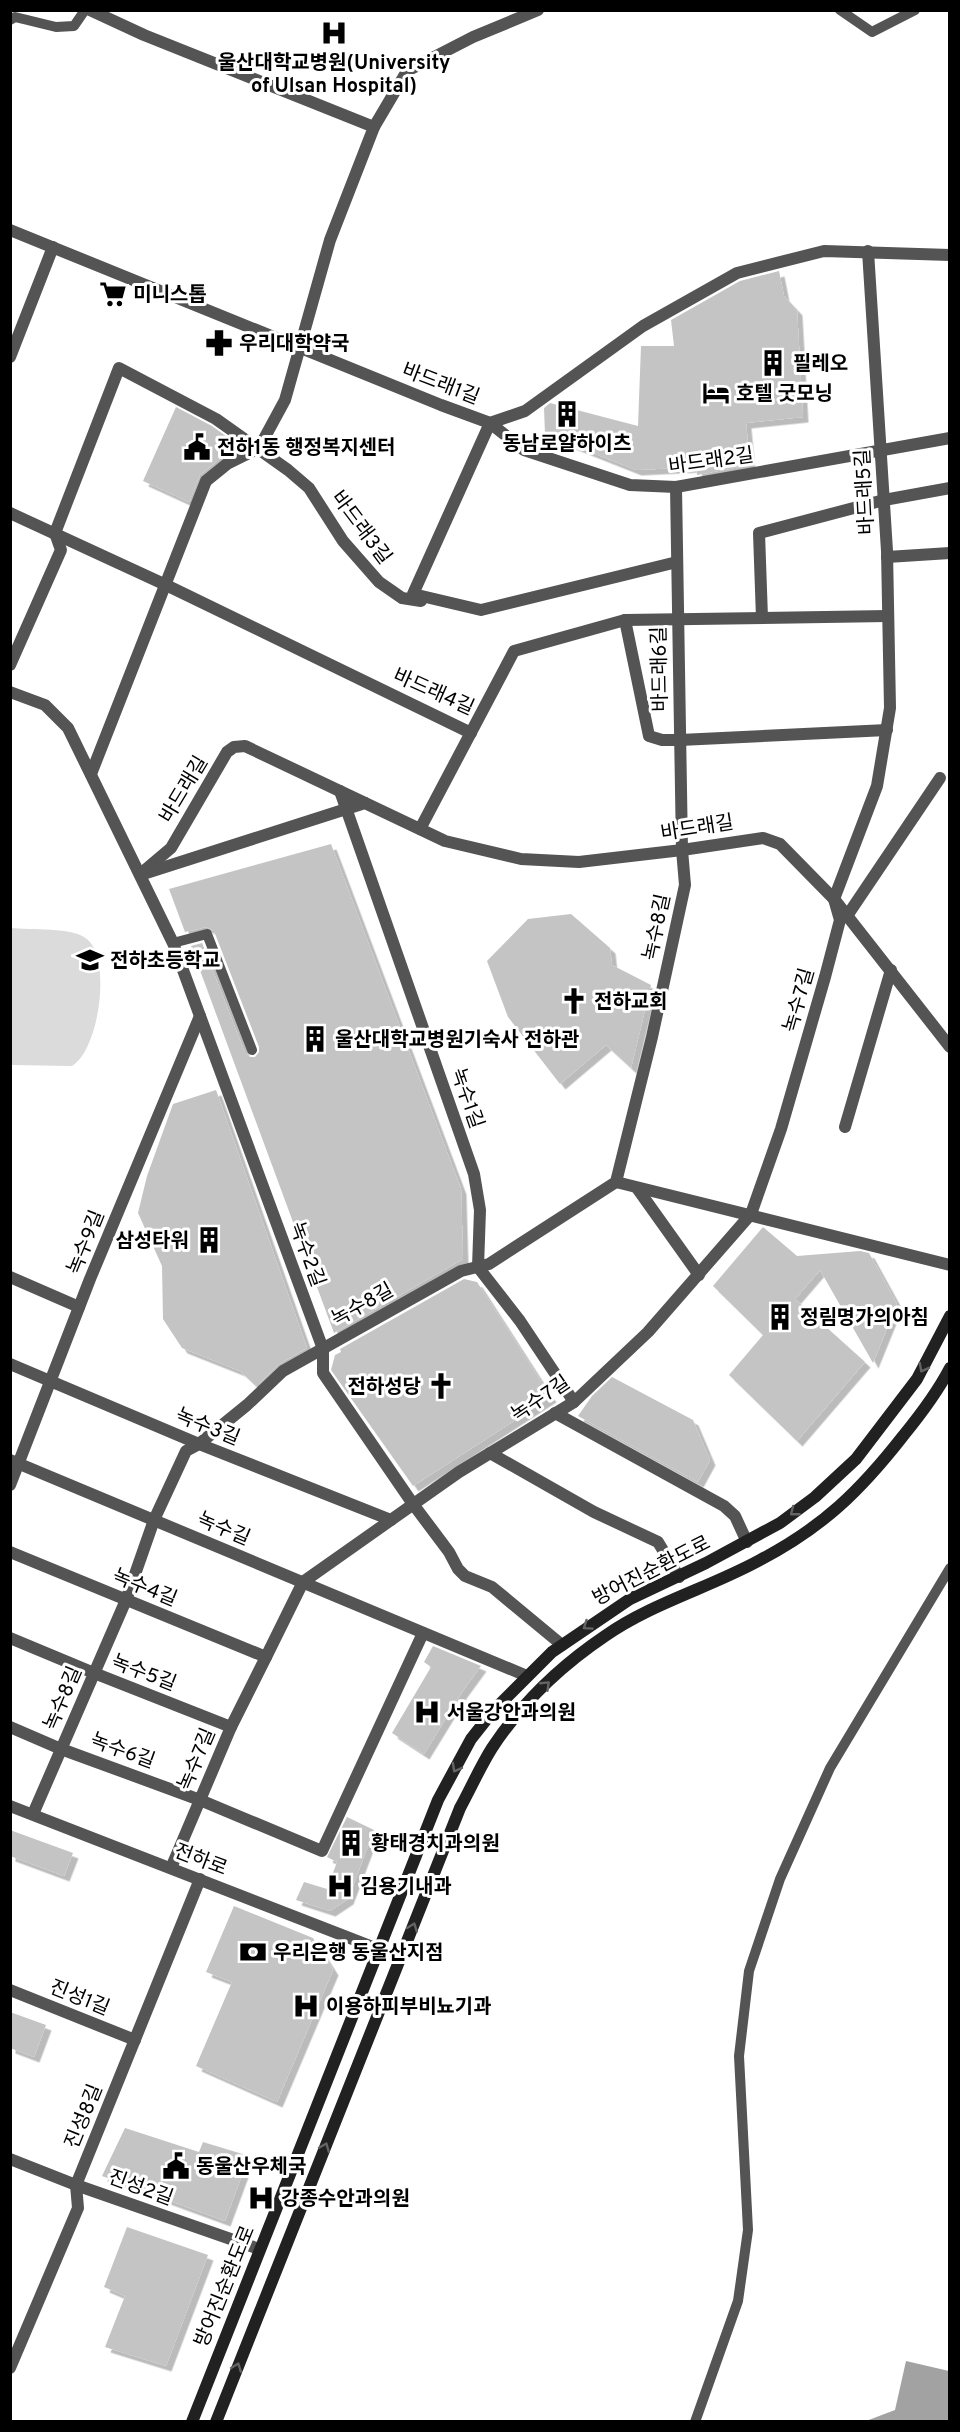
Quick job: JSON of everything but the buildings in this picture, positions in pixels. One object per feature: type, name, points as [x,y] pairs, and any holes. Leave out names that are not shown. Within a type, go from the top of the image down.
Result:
[{"type":"main road","name":"방어진순환도로","points":[[192,2421],[438,1800],[466,1749],[494,1710],[562,1645],[630,1599],[747,1542],[780,1523],[814,1497],[856,1459],[917,1379],[950,1316]]},
{"type":"main road","name":"방어진순환도로","points":[[216,2421],[460,1808],[492,1749],[511,1722],[543,1688],[575,1658],[605,1635],[639,1615],[759,1561],[832,1514],[873,1474],[936,1394],[950,1368]]},
{"type":"street","points":[[88,10],[144,35],[374,127]]},
{"type":"street","points":[[91,774],[206,481],[227,464],[259,448],[285,400],[330,240],[374,127],[407,71],[473,36],[538,10]]},
{"type":"street","name":"바드래1길","points":[[10,230],[490,423],[525,411],[643,326],[737,273],[824,251],[950,255]]},
{"type":"street","points":[[10,357],[53,247]]},
{"type":"street","name":"바드래5길","points":[[834,899],[877,786],[890,708],[882,450],[868,251]]},
{"type":"street","points":[[10,665],[61,550],[55,533],[119,368],[216,419],[259,448]]},
{"type":"street","name":"바드래2길","points":[[490,423],[524,450],[630,485],[676,487],[950,438]]},
{"type":"street","name":"바드래3길","points":[[482,610],[413,594],[490,423]]},
{"type":"street","name":"바드래3길","points":[[259,448],[309,488],[343,541],[379,582],[402,598],[482,610],[677,562]]},
{"type":"street","name":"바드래6길","points":[[676,487],[682,850]]},
{"type":"street","points":[[762,618],[759,533],[884,500],[950,488]]},
{"type":"street","name":"바드래4길","points":[[10,513],[166,585],[471,733],[514,651],[625,620],[888,616]]},
{"type":"street","points":[[887,557],[950,553]]},
{"type":"street","points":[[625,620],[649,736],[662,740],[680,740],[887,730]]},
{"type":"street","points":[[10,692],[45,705],[68,728],[140,875],[365,802]]},
{"type":"street","points":[[420,829],[471,733]]},
{"type":"street","name":"바드래길","points":[[140,875],[171,848],[227,752],[234,747],[245,746],[445,841],[521,859],[579,862],[682,850],[744,839],[771,839],[780,844],[834,899],[950,1047]]},
{"type":"street","points":[[847,916],[940,778]]},
{"type":"street","name":"녹수1길","points":[[340,791],[474,1174],[480,1210],[478,1267]]},
{"type":"street","name":"녹수8길","points":[[33,1814],[126,1600],[154,1520],[186,1451],[199,1444],[247,1405],[283,1371],[461,1272],[489,1264],[616,1182],[652,1037],[685,885],[682,850]]},
{"type":"street","name":"녹수2길","points":[[140,875],[173,943],[200,1016],[322,1349],[323,1373],[465,1576],[492,1587],[562,1645]]},
{"type":"street","name":"녹수7길","points":[[171,1868],[231,1727],[303,1582],[413,1504],[490,1453],[574,1402],[648,1332],[751,1214],[781,1129],[840,920],[834,899]]},
{"type":"street","points":[[845,1127],[891,970]]},
{"type":"street","name":"녹수9길","points":[[10,1485],[15,1462],[52,1382],[80,1307],[200,1016]]},
{"type":"street","points":[[616,1182],[950,1265]]},
{"type":"street","points":[[638,1188],[699,1275]]},
{"type":"street","points":[[478,1267],[520,1321],[574,1402]]},
{"type":"street","points":[[10,1276],[80,1307]]},
{"type":"street","name":"녹수3길","points":[[10,1364],[199,1444],[391,1520]]},
{"type":"street","points":[[555,1413],[724,1506],[735,1516],[747,1542]]},
{"type":"street","points":[[490,1453],[594,1512],[658,1542],[679,1576]]},
{"type":"street","name":"녹수길","points":[[15,1462],[527,1676]]},
{"type":"street","name":"녹수4길","points":[[10,1552],[266,1657]]},
{"type":"street","name":"녹수6길","points":[[10,1727],[61,1749],[200,1800],[322,1851],[423,1633]]},
{"type":"street","name":"녹수5길","points":[[10,1638],[231,1727]]},
{"type":"street","name":"전하로","points":[[10,1806],[378,1949]]},
{"type":"street","name":"진성8길","points":[[10,2368],[78,2208],[76,2185],[200,1879]]},
{"type":"street","name":"진성1길","points":[[10,1990],[135,2040]]},
{"type":"street","name":"진성2길","points":[[10,2158],[76,2185],[259,2249]]},
{"type":"lane","points":[[10,20],[15,17],[56,27],[74,26],[88,10]]},
{"type":"lane","points":[[840,10],[872,32],[915,10]]},
{"type":"lane","points":[[173,943],[207,933],[252,1050]]},
{"type":"lane","points":[[695,2421],[738,2301],[748,2230],[739,2056],[749,1971],[780,1879],[830,1768],[950,1568]]},
{"type":"shaded area","points":[[11,928],[51,930],[81,935],[95,950],[99,965],[99,1004],[89,1042],[81,1057],[72,1066],[11,1065]]},
{"type":"shaded area","points":[[906,2361],[949,2371],[949,2421],[866,2421],[895,2410]]},
{"type":"place","name":"울산대학교병원(University of Ulsan Hospital)","points":[[334,33]]},
{"type":"place","name":"미니스톱","points":[[113,294]]},
{"type":"place","name":"우리대학약국","points":[[219,343]]},
{"type":"place","name":"필레오","points":[[773,363]]},
{"type":"place","name":"호텔 굿모닝","points":[[716,393]]},
{"type":"place","name":"동남로얄하이츠","points":[[567,414]]},
{"type":"place","name":"전하1동 행정복지센터","points":[[197,447]]},
{"type":"place","name":"전하초등학교","points":[[90,960]]},
{"type":"place","name":"전하교회","points":[[574,1001]]},
{"type":"place","name":"울산대학교병원기숙사 전하관","points":[[315,1039]]},
{"type":"place","name":"삼성타워","points":[[209,1240]]},
{"type":"place","name":"정림명가의아침","points":[[780,1317]]},
{"type":"place","name":"전하성당","points":[[441,1386]]},
{"type":"place","name":"서울강안과의원","points":[[427,1712]]},
{"type":"place","name":"황태경치과의원","points":[[351,1843]]},
{"type":"place","name":"김용기내과","points":[[340,1886]]},
{"type":"place","name":"우리은행 동울산지점","points":[[253,1952]]},
{"type":"place","name":"이용하피부비뇨기과","points":[[306,2006]]},
{"type":"place","name":"동울산우체국","points":[[176,2166]]},
{"type":"place","name":"강종수안과의원","points":[[261,2198]]}]
